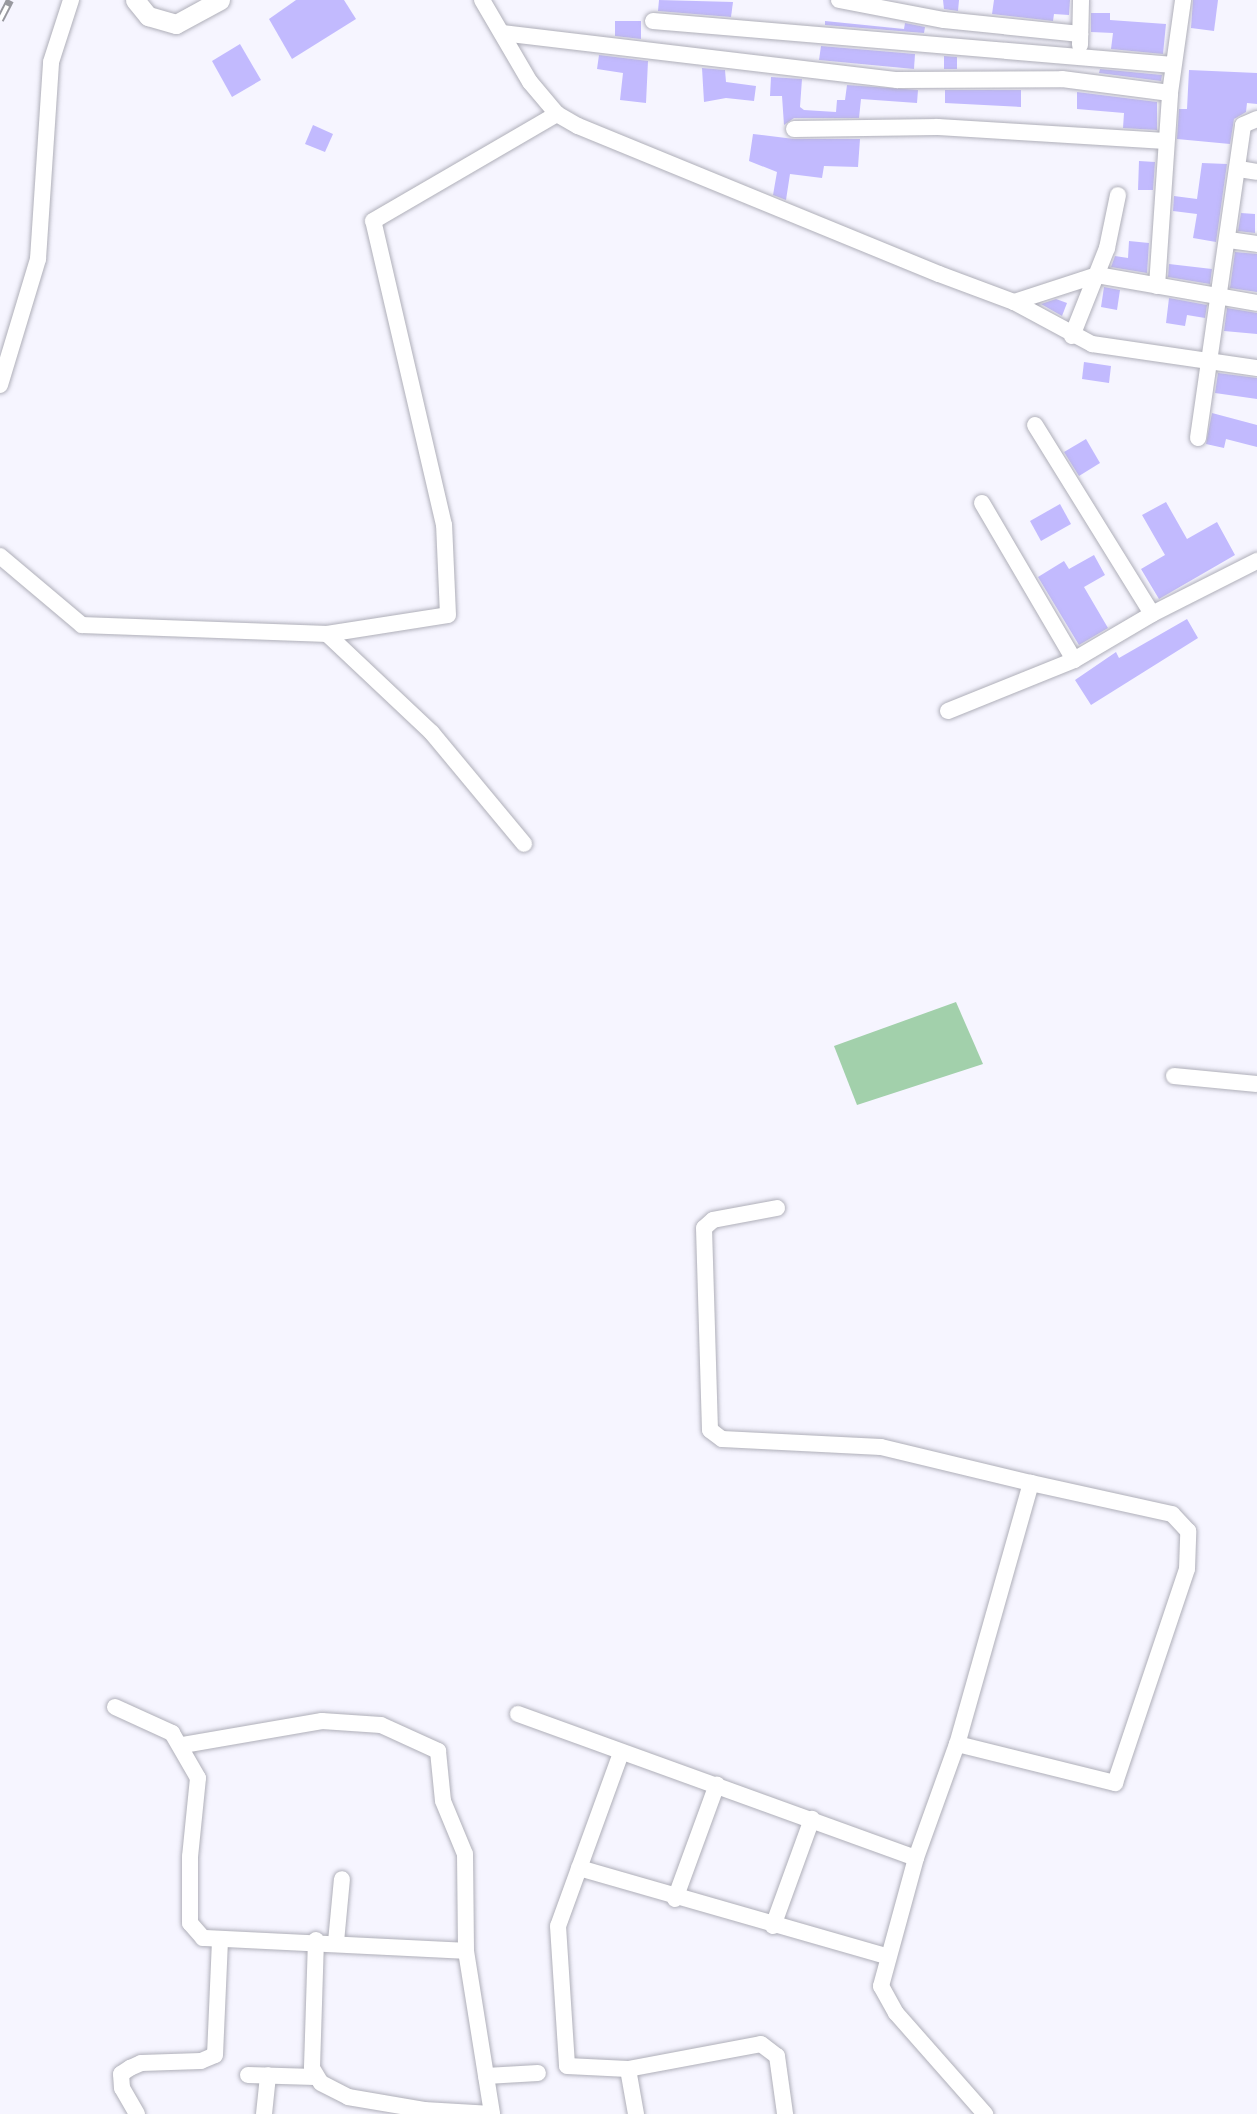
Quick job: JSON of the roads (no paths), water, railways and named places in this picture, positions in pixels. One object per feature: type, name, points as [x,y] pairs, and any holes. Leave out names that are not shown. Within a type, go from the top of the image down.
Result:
[{"type":"street","points":[[0,385],[38,259],[51,62],[71,0]]},
{"type":"street","points":[[135,0],[148,16],[176,24],[220,0]]},
{"type":"street","points":[[482,0],[530,82],[556,114],[637,154],[1014,302],[1072,336],[1092,344],[1257,368]]},
{"type":"street","points":[[839,0],[944,20],[1080,34]]},
{"type":"street","points":[[1079,54],[1081,0]]},
{"type":"street","points":[[1157,286],[1170,93],[1183,0]]},
{"type":"street","points":[[653,21],[719,30],[1032,56],[1079,54],[1173,65]]},
{"type":"street","points":[[716,61],[719,30]]},
{"type":"street","points":[[502,33],[716,61],[897,80],[1062,79],[1170,93]]},
{"type":"street","points":[[0,556],[82,625],[327,634],[447,615],[444,525],[373,221],[556,114]]},
{"type":"street","points":[[1198,438],[1229,240],[1243,125],[1257,119]]},
{"type":"street","points":[[794,129],[937,127],[1166,141]]},
{"type":"street","points":[[1239,169],[1257,172]]},
{"type":"street","points":[[1072,336],[1097,275],[1118,195]]},
{"type":"street","points":[[1229,240],[1257,244]]},
{"type":"street","points":[[1014,302],[1097,275],[1257,303]]},
{"type":"street","points":[[1035,425],[1152,614]]},
{"type":"street","points":[[982,503],[1074,660]]},
{"type":"street","points":[[948,711],[1074,660],[1152,614],[1257,561]]},
{"type":"street","points":[[327,634],[432,733],[524,844]]},
{"type":"street","points":[[1174,1076],[1257,1084]]},
{"type":"street","points":[[777,1208],[713,1220],[704,1228],[710,1430],[722,1439],[881,1447],[1172,1514],[1188,1531],[1187,1569],[1115,1783],[957,1744]]},
{"type":"street","points":[[985,2114],[896,2013],[881,1986],[886,1956],[916,1858],[957,1744],[1031,1483]]},
{"type":"street","points":[[115,1707],[163,1727],[183,1745],[200,1790],[190,1857],[190,1923],[203,1938],[316,1940],[466,1951]]},
{"type":"street","points":[[518,1714],[621,1753],[718,1784],[916,1858]]},
{"type":"street","points":[[183,1745],[322,1721],[381,1725],[438,1751],[443,1801],[465,1854],[466,1951],[492,2114],[424,2112],[335,2093],[315,2077],[248,2075]]},
{"type":"street","points":[[621,1753],[562,1911],[557,1945],[567,2066],[628,2069],[761,2044],[777,2056],[785,2114]]},
{"type":"street","points":[[675,1899],[718,1784]]},
{"type":"street","points":[[773,1926],[812,1819]]},
{"type":"street","points":[[579,1868],[675,1899],[886,1956]]},
{"type":"street","points":[[336,1942],[342,1879]]},
{"type":"street","points":[[136,2114],[121,2088],[121,2074],[141,2063],[201,2061],[215,2055],[220,1939]]},
{"type":"street","points":[[315,2077],[316,1940]]},
{"type":"street","points":[[628,2069],[636,2114]]},
{"type":"street","points":[[486,2076],[538,2073]]},
{"type":"street","points":[[264,2114],[268,2075]]},
{"type":"railway","points":[[0,20],[10,0]]}]
